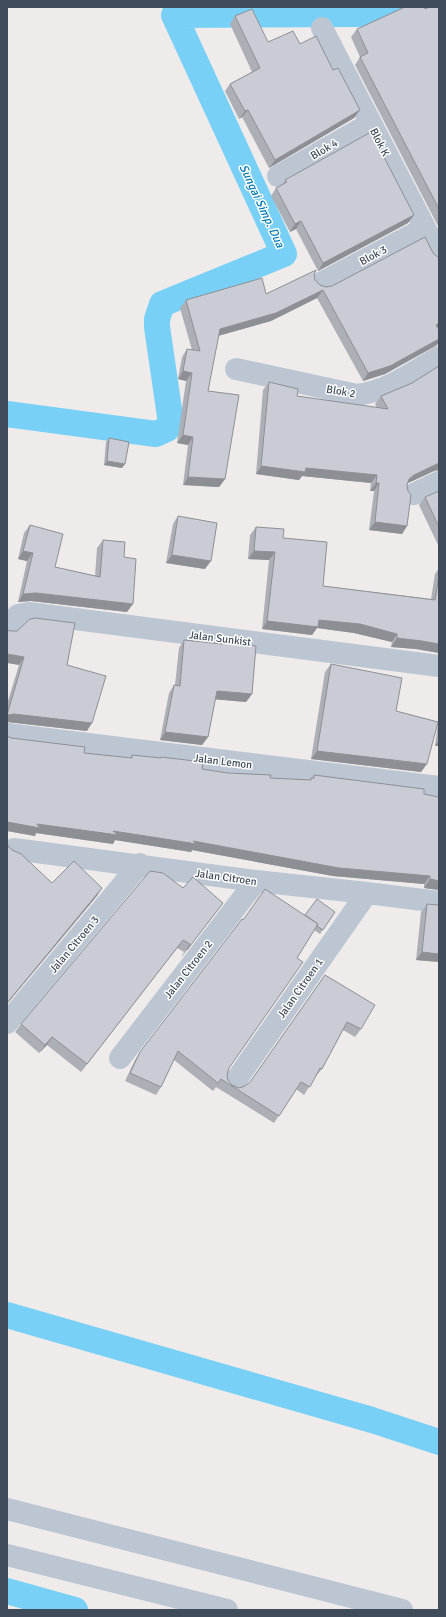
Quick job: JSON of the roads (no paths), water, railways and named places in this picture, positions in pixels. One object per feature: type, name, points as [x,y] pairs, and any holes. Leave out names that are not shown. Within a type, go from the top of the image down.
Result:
[{"type":"street","name":"Blok K","points":[[322,28],[439,255]]},
{"type":"street","name":"Blok 4","points":[[278,176],[371,123]]},
{"type":"street","name":"Blok 3","points":[[321,283],[425,228]]},
{"type":"street","name":"Blok 2","points":[[236,369],[357,395],[370,393],[384,388],[439,357]]},
{"type":"street","points":[[414,494],[439,482]]},
{"type":"street","name":"Jalan Sunkist","points":[[7,627],[18,615],[29,613],[439,666]]},
{"type":"street","name":"Jalan Lemon","points":[[7,734],[439,787]]},
{"type":"street","name":"Jalan Citroen","points":[[9,849],[140,864],[256,881],[439,902]]},
{"type":"street","name":"Jalan Citroen 3","points":[[7,1023],[140,864]]},
{"type":"street","name":"Jalan Citroen 2","points":[[120,1058],[256,881]]},
{"type":"street","name":"Jalan Citroen 1","points":[[234,1083],[367,893]]},
{"type":"street","points":[[7,1509],[402,1610]]},
{"type":"street","points":[[7,1555],[227,1610]]},
{"type":"waterway","name":"Sungai Simp. Dua","points":[[7,414],[156,434],[167,429],[171,423],[157,327],[157,319],[162,304],[284,254],[174,15],[358,14],[389,7]]},
{"type":"waterway","points":[[7,1315],[372,1420],[439,1442]]},
{"type":"waterway","points":[[7,1591],[75,1610]]}]
